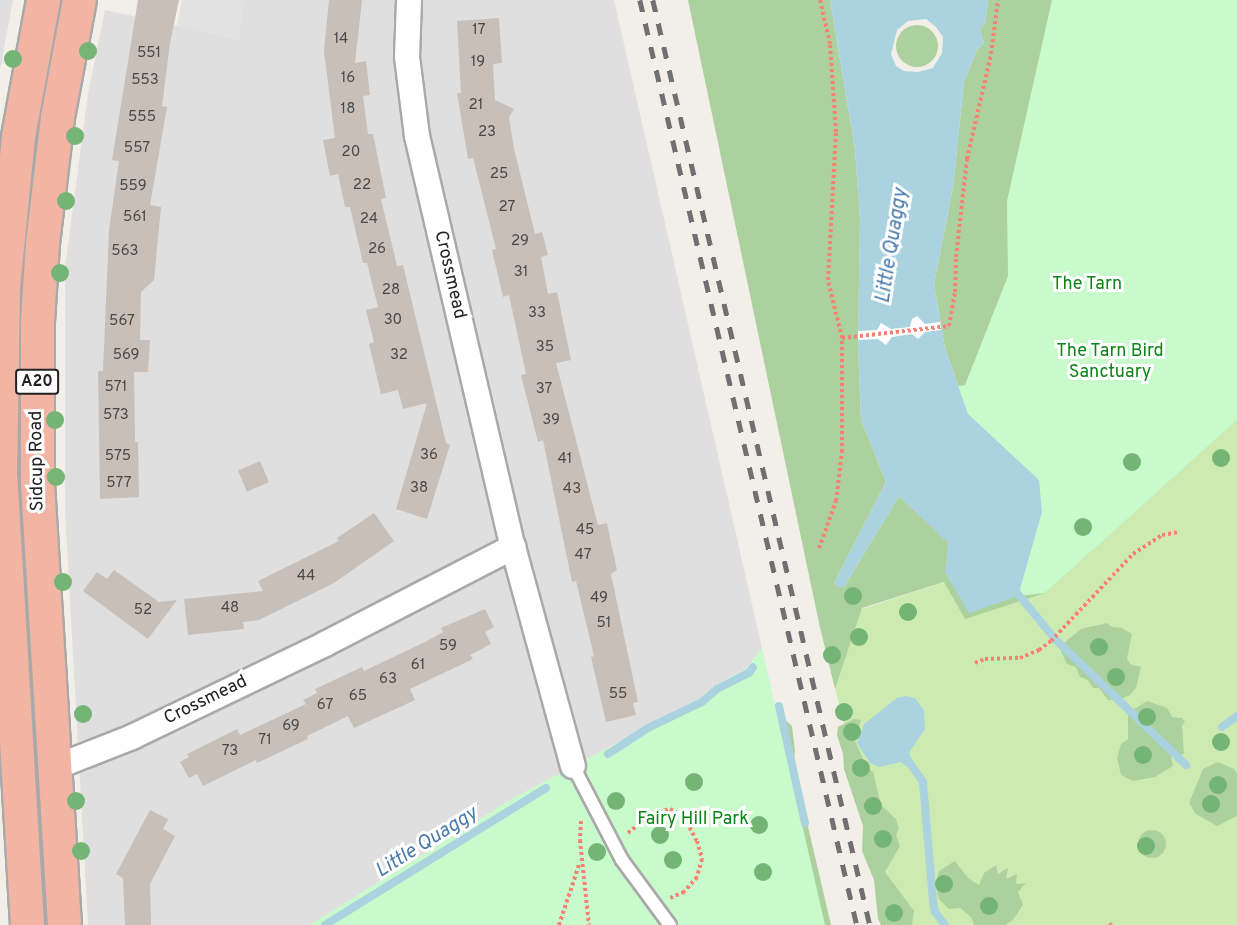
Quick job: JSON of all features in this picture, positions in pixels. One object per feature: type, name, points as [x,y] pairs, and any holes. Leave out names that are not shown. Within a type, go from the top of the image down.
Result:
[{"type":"highway","name":"Sidcup Road","points":[[27,925],[8,729],[0,477],[3,287],[9,134],[43,0]]},
{"type":"highway","name":"Sidcup Road","points":[[64,925],[37,485],[37,321],[42,243],[57,117],[79,0]]},
{"type":"street","name":"Crossmead","points":[[409,0],[407,57],[417,136],[513,547],[578,777]]},
{"type":"street","name":"Crossmead","points":[[56,767],[132,737],[325,644],[513,547]]},
{"type":"lane","points":[[578,777],[610,841],[670,925]]},
{"type":"path","points":[[819,548],[836,501],[842,452],[842,338],[828,280],[836,132],[830,44],[820,0]]},
{"type":"path","points":[[842,338],[949,326],[955,292],[956,257],[967,159],[991,54],[998,0]]},
{"type":"path","points":[[975,663],[985,659],[1020,658],[1039,651],[1057,636],[1133,554],[1162,535],[1179,532]]},
{"type":"path","points":[[578,777],[581,858],[589,925]]},
{"type":"path","points":[[610,841],[634,831],[653,813],[670,809],[684,817],[697,841],[702,860],[697,878],[684,892],[655,904]]},
{"type":"path","points":[[559,925],[581,858]]},
{"type":"shaded area","points":[[0,0],[13,0],[0,70]]},
{"type":"shaded area","points":[[182,0],[244,0],[239,39],[177,26]]},
{"type":"shaded area","points":[[244,0],[614,0],[762,648],[746,669],[714,686],[701,698],[512,799],[310,925],[88,925],[65,511],[65,268],[88,93],[105,10],[238,39]]},
{"type":"green space","name":"The Tarn","points":[[688,0],[830,0],[855,149],[860,220],[858,345],[861,419],[886,482],[834,583],[844,587],[899,496],[949,543],[946,572],[968,414],[945,348],[934,284],[953,187],[964,82],[977,50],[984,43],[980,30],[985,23],[988,0],[1237,0],[1237,420],[1045,593],[965,619],[944,582],[862,608],[835,689],[819,623]]},
{"type":"green space","name":"The Tarn Bird Sanctuary","points":[[1052,0],[1237,0],[1237,420],[1045,593],[1018,596],[917,442],[943,388],[965,385],[1008,276],[1007,201]]},
{"type":"green space","points":[[917,25],[925,26],[932,31],[937,38],[937,54],[932,61],[925,66],[917,67],[909,66],[902,61],[897,54],[896,46],[897,38],[902,31],[909,26]]},
{"type":"green space","points":[[1237,420],[1237,925],[893,925],[819,623],[945,582],[1092,551]]},
{"type":"green space","points":[[1107,623],[1132,634],[1127,658],[1130,664],[1141,667],[1136,688],[1130,695],[1121,699],[1108,700],[1099,688],[1093,688],[1088,680],[1080,677],[1076,667],[1067,664],[1059,647],[1081,629]]},
{"type":"green space","name":"Fairy Hill Park","points":[[762,648],[825,925],[310,925],[512,799],[701,698],[714,686],[746,669]]},
{"type":"green space","points":[[1147,701],[1167,708],[1172,717],[1182,718],[1185,722],[1182,726],[1184,754],[1171,757],[1173,766],[1155,777],[1133,781],[1121,775],[1117,758],[1121,744],[1128,739],[1128,713]]},
{"type":"green space","points":[[777,712],[792,726],[795,751],[793,769],[773,778]]},
{"type":"green space","points":[[854,719],[861,720],[855,741],[867,767],[873,772],[881,805],[896,819],[899,829],[896,835],[900,846],[885,872],[914,911],[912,925],[881,925],[878,919],[874,880],[862,851],[863,826],[844,769],[843,754],[837,735],[838,727]]},
{"type":"green space","points":[[1218,762],[1234,769],[1237,773],[1237,816],[1217,826],[1196,814],[1189,803],[1203,769]]},
{"type":"green space","points":[[806,818],[831,925],[805,925],[791,823]]},
{"type":"green space","points":[[1152,830],[1162,834],[1166,844],[1162,854],[1152,858],[1142,854],[1138,844],[1142,834]]},
{"type":"green space","points":[[955,861],[968,878],[979,885],[984,873],[996,865],[998,874],[1008,868],[1006,879],[1017,874],[1016,884],[1026,883],[1018,892],[1023,905],[1013,920],[1005,925],[974,925],[971,917],[960,908],[949,909],[939,899],[935,885],[939,871]]},
{"type":"water","points":[[830,0],[988,0],[985,23],[980,30],[984,43],[977,50],[964,82],[953,187],[934,284],[945,348],[968,414],[1039,480],[1042,512],[1018,596],[969,613],[945,572],[948,543],[899,496],[844,587],[838,587],[834,583],[886,482],[861,419],[858,345],[860,219],[855,149]],"holes":[[[926,19],[943,37],[942,53],[933,68],[918,72],[904,71],[896,66],[891,54],[897,30],[908,21]]]},
{"type":"water","points":[[906,696],[915,698],[924,710],[925,729],[909,753],[913,763],[907,767],[901,762],[879,767],[870,763],[857,743],[864,724],[897,698]]},
{"type":"pier","points":[[917,316],[925,324],[940,322],[941,330],[925,332],[918,339],[912,334],[892,337],[886,345],[878,339],[858,340],[858,331],[877,330],[881,323],[891,329],[910,327],[912,319]]},
{"type":"building","points":[[138,0],[179,0],[170,43],[162,106],[167,107],[150,205],[161,207],[154,280],[141,292],[140,340],[150,340],[148,372],[134,372],[139,497],[100,499],[98,371],[103,371],[109,230],[119,161],[112,160]]},
{"type":"building","points":[[329,0],[362,0],[355,63],[366,61],[370,95],[363,96],[368,134],[373,134],[386,198],[381,199],[397,266],[403,265],[446,443],[450,445],[427,519],[396,509],[427,403],[403,409],[398,390],[381,394],[369,344],[374,342],[366,310],[378,307],[367,263],[363,263],[350,207],[345,207],[338,174],[330,176],[323,140],[335,138],[324,51]]},
{"type":"building","points":[[499,18],[502,63],[493,64],[495,100],[514,109],[509,117],[514,149],[535,234],[542,232],[548,255],[541,257],[548,294],[557,292],[571,360],[556,363],[598,525],[607,523],[617,570],[611,574],[638,702],[633,703],[636,715],[606,722],[591,657],[594,656],[576,581],[572,582],[543,440],[538,442],[521,375],[526,374],[509,295],[503,297],[492,250],[496,249],[473,158],[468,159],[457,93],[461,93],[457,21]]},
{"type":"building","points":[[260,461],[269,482],[247,492],[238,470]]},
{"type":"building","points":[[374,513],[394,541],[334,583],[259,620],[243,622],[244,629],[188,635],[184,599],[263,591],[258,581],[339,541],[337,538]]},
{"type":"building","points":[[114,570],[159,602],[177,600],[148,639],[83,591],[97,572],[107,579]]},
{"type":"building","points":[[485,609],[494,627],[485,632],[491,644],[470,655],[473,659],[410,689],[415,700],[354,728],[348,716],[307,736],[308,739],[257,763],[256,760],[203,786],[197,774],[189,778],[180,762],[189,757],[187,754],[237,729],[240,735],[306,704],[303,700],[317,693],[315,689],[362,667],[364,671],[427,641],[443,632],[441,628]]},
{"type":"building","points":[[150,810],[168,819],[163,829],[175,836],[150,884],[151,925],[125,925],[123,878],[116,874]]},
{"type":"waterway","points":[[1013,588],[1055,639],[1186,765]]},
{"type":"waterway","name":"Little Quaggy","points":[[608,754],[648,728],[702,702],[717,689],[749,673],[753,667]]},
{"type":"waterway","points":[[779,706],[805,823]]},
{"type":"waterway","points":[[1222,727],[1237,716]]},
{"type":"waterway","points":[[907,759],[923,782],[933,901],[935,912],[945,925]]},
{"type":"waterway","name":"Little Quaggy","points":[[325,925],[546,788]]},
{"type":"railway","points":[[640,0],[857,925]]},
{"type":"railway","points":[[653,0],[870,925]]}]
